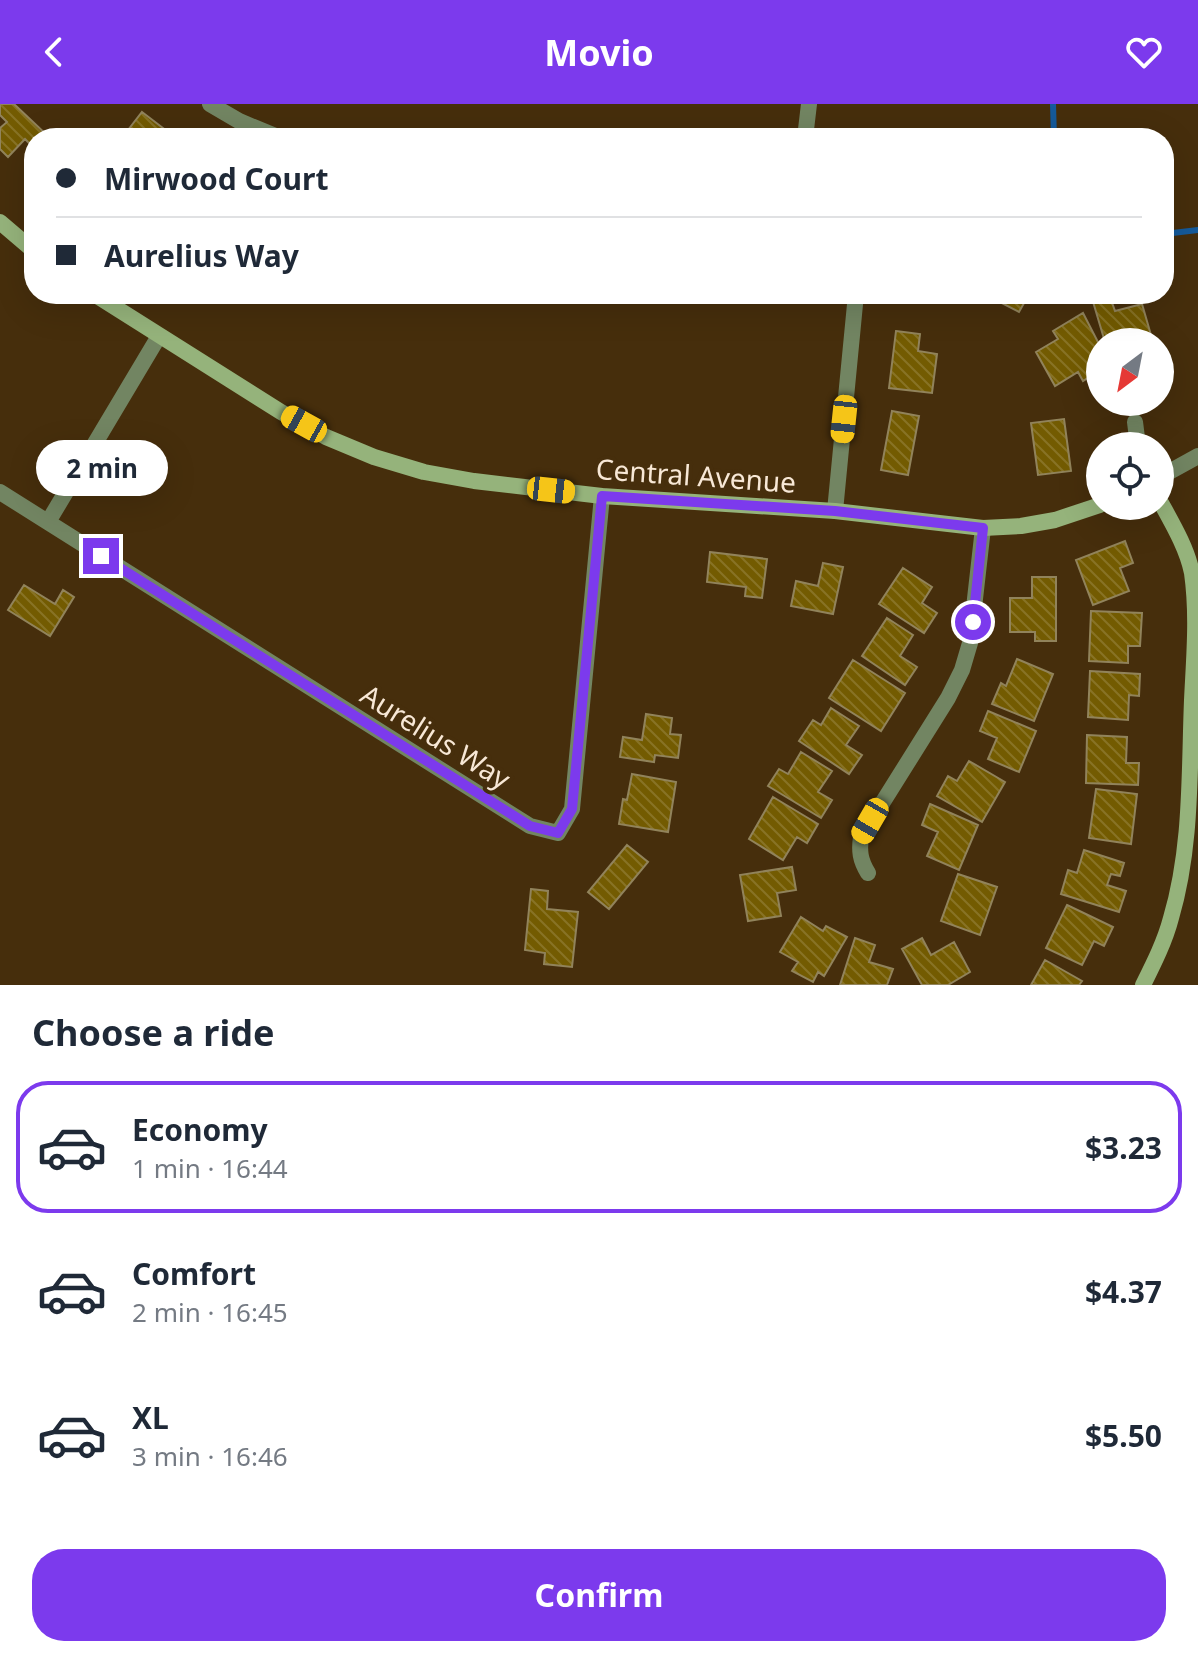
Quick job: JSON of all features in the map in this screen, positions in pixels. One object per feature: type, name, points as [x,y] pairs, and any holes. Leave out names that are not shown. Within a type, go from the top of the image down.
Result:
[{"type":"street","points":[[210,104],[256,128]]},
{"type":"street","points":[[806,128],[809,104]]},
{"type":"street","points":[[0,222],[24,242]]},
{"type":"street","name":"Central Avenue","points":[[109,304],[326,437],[374,457],[424,472],[602,496],[835,511],[983,528],[1055,520],[1086,510]]},
{"type":"street","points":[[835,511],[855,304]]},
{"type":"street","points":[[48,522],[159,336]]},
{"type":"street","points":[[1135,422],[1136,432]]},
{"type":"street","points":[[1174,469],[1198,456]]},
{"type":"street","name":"Aurelius Way","points":[[0,492],[530,826],[558,833],[572,809],[602,496]]},
{"type":"street","points":[[1143,985],[1159,953],[1180,883],[1194,772],[1196,602],[1191,569],[1170,520]]},
{"type":"street","points":[[868,873],[859,850],[861,837],[948,698],[962,670],[972,629],[983,528]]},
{"type":"building","points":[[0,104],[14,104],[39,128],[24,128],[24,140],[8,157],[0,149],[0,128],[7,122],[0,115]]},
{"type":"building","points":[[142,112],[163,128],[130,128]]},
{"type":"building","points":[[1004,304],[1024,304],[1019,312]]},
{"type":"building","points":[[1094,304],[1113,304],[1115,311],[1142,304],[1149,328],[1101,328]]},
{"type":"building","points":[[1083,313],[1091,328],[1086,328],[1086,379],[1083,381],[1078,372],[1055,386],[1036,352],[1058,339],[1053,331]]},
{"type":"building","points":[[896,331],[920,334],[918,351],[937,354],[932,393],[889,388]]},
{"type":"building","points":[[892,411],[919,416],[908,475],[881,470]]},
{"type":"building","points":[[1064,419],[1071,471],[1038,475],[1031,423]]},
{"type":"building","points":[[1125,541],[1133,563],[1120,568],[1129,591],[1093,605],[1076,560]]},
{"type":"building","points":[[710,552],[767,559],[762,598],[745,596],[746,587],[707,582]]},
{"type":"building","points":[[823,563],[843,567],[833,614],[791,606],[796,581],[818,586]]},
{"type":"building","points":[[903,568],[932,587],[922,603],[937,613],[924,633],[879,604]]},
{"type":"building","points":[[1032,577],[1056,577],[1056,641],[1035,641],[1035,632],[1010,632],[1010,598],[1032,598]]},
{"type":"building","points":[[24,585],[55,604],[63,590],[74,597],[50,636],[8,610]]},
{"type":"building","points":[[1091,611],[1142,613],[1140,646],[1128,646],[1128,663],[1089,661]]},
{"type":"building","points":[[887,618],[913,635],[900,656],[917,667],[905,685],[862,656]]},
{"type":"building","points":[[1017,659],[1053,674],[1034,721],[992,704],[1001,683],[1006,686]]},
{"type":"building","points":[[853,660],[905,693],[881,731],[829,698]]},
{"type":"building","points":[[1090,671],[1140,674],[1139,696],[1129,695],[1128,720],[1088,717]]},
{"type":"building","points":[[831,708],[859,726],[846,745],[862,755],[849,774],[799,741],[813,720],[821,725]]},
{"type":"building","points":[[988,711],[1036,731],[1019,772],[988,759],[997,738],[980,731]]},
{"type":"building","points":[[646,714],[672,718],[670,734],[681,735],[678,758],[655,755],[654,762],[620,757],[623,737],[642,740]]},
{"type":"building","points":[[1087,735],[1127,737],[1126,763],[1139,763],[1138,785],[1086,783]]},
{"type":"building","points":[[801,752],[832,771],[818,792],[832,800],[821,818],[768,786],[779,769],[788,774]]},
{"type":"building","points":[[969,761],[1005,782],[982,822],[937,796],[948,776],[957,781]]},
{"type":"building","points":[[632,774],[676,782],[668,832],[619,824],[623,799],[627,800]]},
{"type":"building","points":[[1096,789],[1137,794],[1131,844],[1089,838]]},
{"type":"building","points":[[773,797],[818,824],[807,843],[797,837],[783,860],[749,839]]},
{"type":"building","points":[[930,804],[978,825],[959,870],[927,856],[938,832],[922,825]]},
{"type":"building","points":[[627,845],[648,862],[609,909],[588,892]]},
{"type":"building","points":[[1084,850],[1124,863],[1120,876],[1111,874],[1107,885],[1126,891],[1119,912],[1061,894],[1068,870],[1077,873]]},
{"type":"building","points":[[792,867],[796,890],[777,893],[781,916],[748,921],[740,875]]},
{"type":"building","points":[[958,874],[997,887],[980,935],[941,921]]},
{"type":"building","points":[[531,889],[548,891],[547,909],[578,912],[572,967],[544,964],[545,953],[525,950]]},
{"type":"building","points":[[1067,905],[1113,927],[1104,946],[1094,941],[1082,965],[1046,948]]},
{"type":"building","points":[[801,917],[823,931],[826,926],[847,937],[824,976],[818,972],[813,982],[792,971],[798,962],[780,952]]},
{"type":"building","points":[[855,938],[875,945],[869,962],[893,969],[887,985],[840,985]]},
{"type":"building","points":[[922,938],[931,955],[954,942],[970,972],[948,985],[922,985],[902,949]]},
{"type":"building","points":[[1045,960],[1082,981],[1079,985],[1031,985]]},
{"type":"waterway","points":[[1053,104],[1054,128]]},
{"type":"waterway","points":[[1174,233],[1198,230]]},
{"type":"route","points":[[101,556],[530,826],[558,833],[572,809],[602,496],[835,511],[983,528],[973,622]]}]
